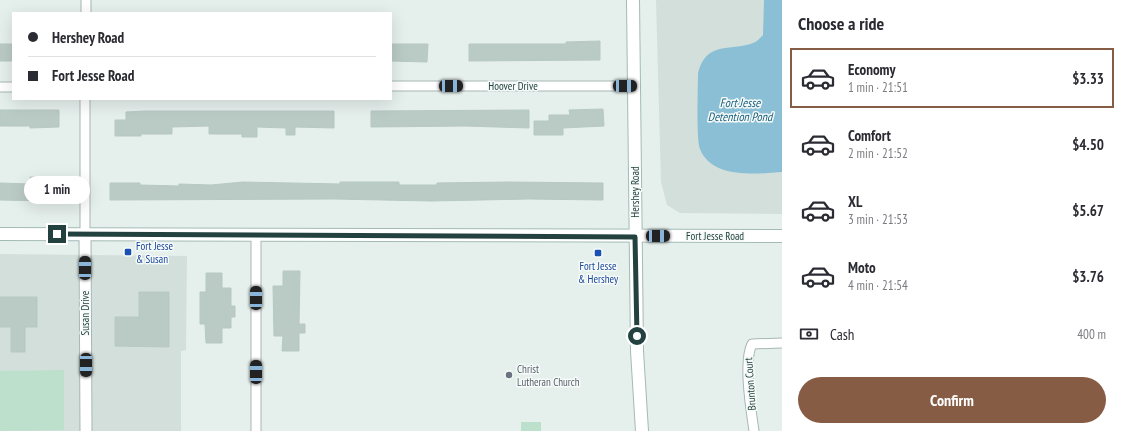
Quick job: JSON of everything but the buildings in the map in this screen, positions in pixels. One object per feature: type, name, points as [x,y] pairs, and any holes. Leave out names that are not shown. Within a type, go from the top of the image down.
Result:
[{"type":"main road","name":"Hershey Road","points":[[633,0],[637,351],[642,431]]},
{"type":"main road","name":"Fort Jesse Road","points":[[0,234],[256,234],[635,237],[782,236]]},
{"type":"street","points":[[86,0],[86,12]]},
{"type":"street","name":"Hoover Drive","points":[[392,86],[634,86]]},
{"type":"street","points":[[0,87],[12,87]]},
{"type":"street","name":"Susan Drive","points":[[86,100],[86,431]]},
{"type":"street","points":[[256,234],[256,431]]},
{"type":"street","name":"Brunton Court","points":[[754,431],[749,391],[748,352],[752,344],[782,343]]},
{"type":"shaded area","points":[[656,0],[782,0],[782,214],[680,213],[667,205],[661,182]]},
{"type":"shaded area","points":[[0,254],[187,256],[186,350],[181,351],[181,431],[0,431]]},
{"type":"green space","points":[[64,370],[64,430],[0,431],[0,371]]},
{"type":"green space","points":[[521,422],[541,422],[541,431],[521,431]]},
{"type":"water","name":"Fort Jesse Detention Pond","points":[[764,0],[782,0],[782,172],[748,174],[724,170],[714,166],[706,159],[700,149],[698,125],[698,73],[702,63],[713,51],[744,46],[757,41],[763,35]]},
{"type":"place","name":"Fort Jesse & Susan","points":[[128,252]]},
{"type":"place","name":"Fort Jesse & Hershey","points":[[598,253]]},
{"type":"place","name":"Christ Lutheran Church","points":[[509,375]]},
{"type":"route","points":[[57,234],[635,237],[637,336]]}]
